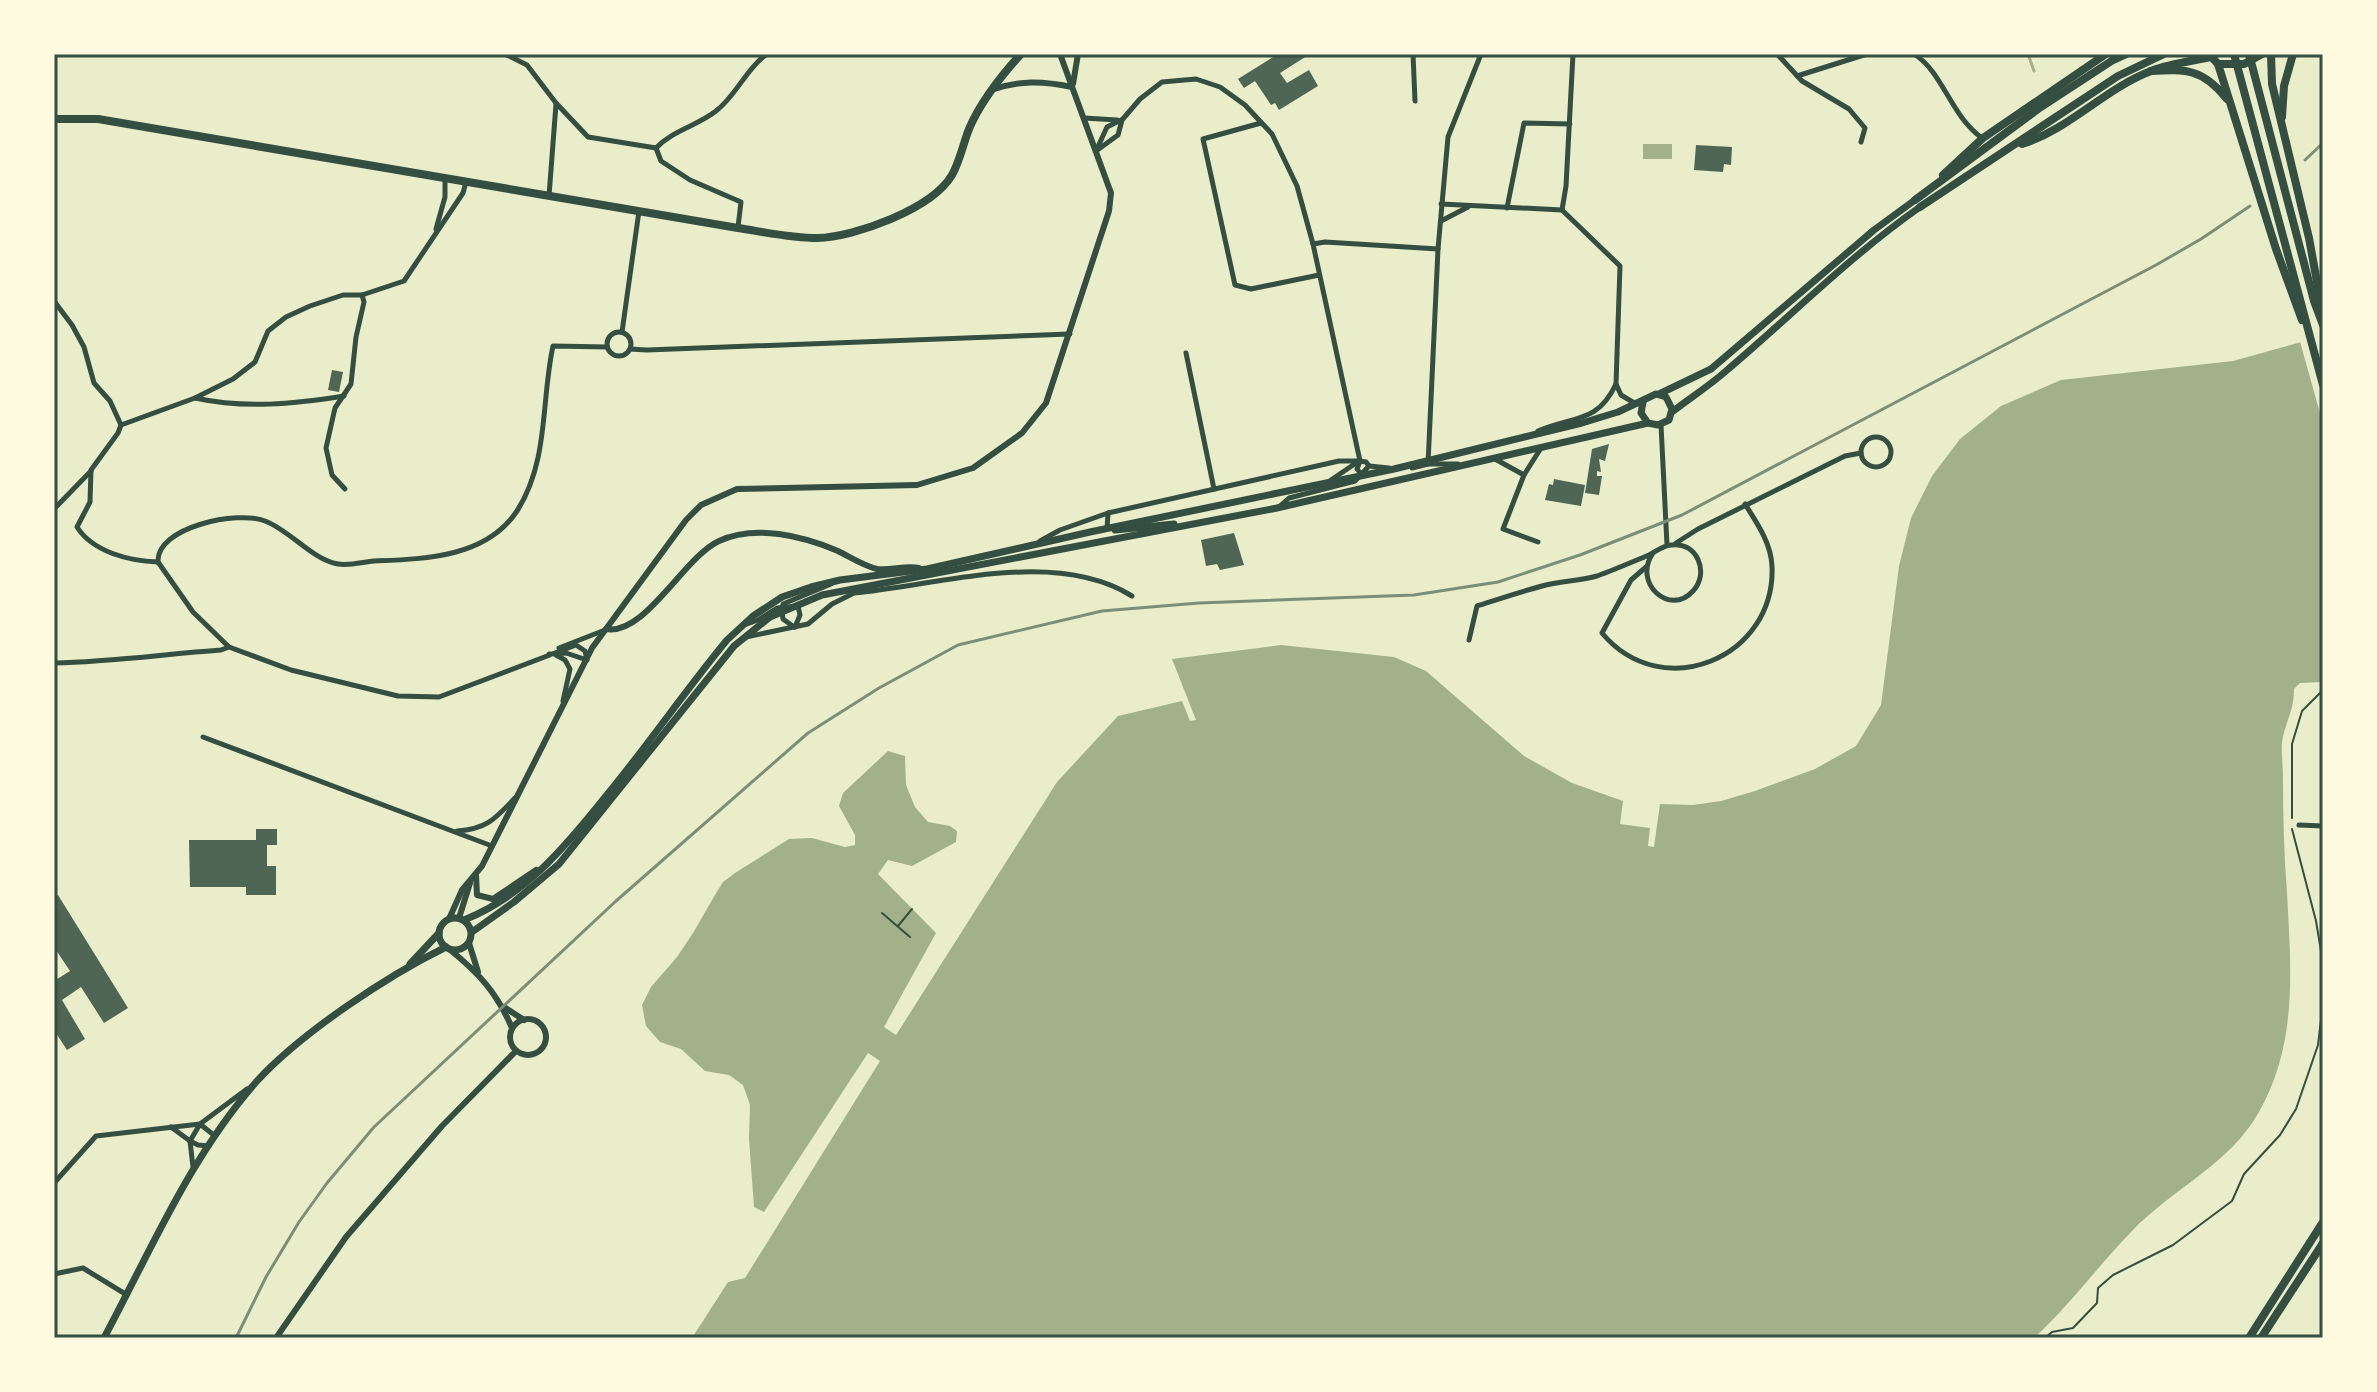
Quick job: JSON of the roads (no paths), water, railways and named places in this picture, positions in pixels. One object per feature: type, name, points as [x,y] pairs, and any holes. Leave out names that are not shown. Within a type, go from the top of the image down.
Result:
[{"type":"main road","points":[[54,119],[98,119],[738,228],[818,238],[876,223],[914,209],[942,189],[952,175],[970,127],[991,90],[1021,54]]},
{"type":"main road","points":[[104,1338],[193,1171],[215,1136],[258,1081],[306,1037],[406,968],[448,948],[460,949],[469,943],[472,932],[559,864],[720,663],[770,617],[822,595],[874,583],[1277,508],[1648,423],[1661,425],[1669,420],[1672,412],[1727,371],[1918,203],[1983,138],[2106,54]]},
{"type":"main road","points":[[406,968],[439,933],[442,924],[449,919],[462,919],[489,910],[559,854],[635,761],[714,656],[743,626],[782,597],[840,580],[927,569],[1326,483],[1362,478],[1582,423],[1640,403],[1711,369],[1781,309],[2038,109],[2126,54]]},
{"type":"main road","points":[[1918,203],[2013,147],[2118,76],[2164,54]]},
{"type":"main road","points":[[2234,54],[2323,385]]},
{"type":"main road","points":[[2249,54],[2323,325]]},
{"type":"main road","points":[[2013,147],[2042,138],[2151,71],[2213,58],[2244,64],[2262,54]]},
{"type":"main road","points":[[2271,54],[2272,84],[2309,238],[2323,315]]},
{"type":"main road","points":[[2281,122],[2284,86],[2293,54]]},
{"type":"main road","points":[[2213,58],[2276,249],[2308,332]]},
{"type":"main road","points":[[2151,71],[2186,69],[2204,76],[2216,85],[2230,103]]},
{"type":"main road","points":[[1656,394],[1668,400],[1672,412]]},
{"type":"main road","points":[[1640,403],[1641,413],[1648,423]]},
{"type":"main road","points":[[1107,529],[1122,531],[1205,522]]},
{"type":"main road","points":[[462,919],[472,932]]},
{"type":"main road","points":[[439,933],[441,941],[448,948]]},
{"type":"main road","points":[[2249,1338],[2323,1222]]},
{"type":"main road","points":[[2261,1338],[2323,1243]]},
{"type":"street","points":[[505,54],[527,65],[556,103],[588,137],[656,148]]},
{"type":"street","points":[[656,148],[665,139],[717,110],[747,71],[767,54]]},
{"type":"street","points":[[449,919],[462,890],[476,875],[492,846],[587,660],[686,520],[701,505],[737,489],[917,485],[973,468],[1022,433],[1046,403],[1071,334],[1109,211],[1111,193],[1060,54]]},
{"type":"street","points":[[1072,87],[1078,54]]},
{"type":"street","points":[[1413,54],[1415,101]]},
{"type":"street","points":[[1428,462],[1438,249],[1448,137],[1481,54]]},
{"type":"street","points":[[1562,210],[1573,54]]},
{"type":"street","points":[[1777,54],[1797,76],[1849,109],[1865,128],[1861,142]]},
{"type":"street","points":[[1797,76],[1867,54]]},
{"type":"street","points":[[1914,54],[1926,61],[1956,112],[1983,138]]},
{"type":"street","points":[[1096,151],[1107,127],[1122,120],[1140,99],[1162,82],[1196,79],[1220,87],[1245,105],[1272,134],[1297,186],[1313,244],[1360,461],[1357,469],[1362,478]]},
{"type":"street","points":[[991,90],[1017,82],[1044,81],[1072,87]]},
{"type":"street","points":[[549,196],[556,103]]},
{"type":"street","points":[[1084,118],[1122,120]]},
{"type":"street","points":[[1096,151],[1118,135],[1122,120]]},
{"type":"street","points":[[1261,123],[1203,139],[1235,285],[1251,289],[1320,274]]},
{"type":"street","points":[[1507,208],[1524,123],[1570,124]]},
{"type":"street","points":[[656,148],[661,161],[690,180],[741,202],[738,228]]},
{"type":"street","points":[[433,238],[445,197],[445,177]]},
{"type":"street","points":[[121,425],[195,398],[233,379],[255,362],[268,331],[286,317],[343,295],[362,295],[404,281],[457,202],[466,181]]},
{"type":"street","points":[[445,197],[447,203],[457,202]]},
{"type":"street","points":[[1441,204],[1562,210],[1620,266],[1616,384],[1621,395],[1640,403]]},
{"type":"street","points":[[1440,221],[1470,206]]},
{"type":"street","points":[[622,332],[639,211]]},
{"type":"street","points":[[1313,244],[1325,242],[1438,249]]},
{"type":"street","points":[[345,489],[332,475],[326,448],[335,408],[351,384],[356,337],[364,302],[362,295]]},
{"type":"street","points":[[54,301],[84,347],[94,383],[110,401],[121,425],[91,470],[54,509]]},
{"type":"street","points":[[607,347],[611,334],[622,332],[629,336],[630,349]]},
{"type":"street","points":[[158,562],[162,547],[192,526],[225,518],[261,519],[293,536],[316,554],[339,564],[420,560],[481,542],[509,521],[534,478],[545,423],[553,346],[607,347],[618,356],[630,349],[1071,334]]},
{"type":"street","points":[[1186,353],[1214,489]]},
{"type":"street","points":[[1528,435],[1603,407],[1616,384]]},
{"type":"street","points":[[195,398],[227,405],[287,404],[345,396]]},
{"type":"street","points":[[1661,425],[1667,545]]},
{"type":"street","points":[[1872,437],[1882,438],[1891,449],[1890,459],[1878,467],[1869,465],[1861,453],[1864,444],[1872,437]]},
{"type":"street","points":[[1538,542],[1503,529],[1524,475],[1542,447]]},
{"type":"street","points":[[1469,640],[1477,606],[1543,586],[1592,577],[1653,553],[1745,504],[1845,456],[1861,453]]},
{"type":"street","points":[[1494,459],[1524,475]]},
{"type":"street","points":[[1033,545],[1060,530],[1108,513],[1339,461],[1360,461],[1369,466],[1394,469]]},
{"type":"street","points":[[1326,483],[1360,461]]},
{"type":"street","points":[[1277,508],[1289,498],[1428,462],[1471,464]]},
{"type":"street","points":[[1362,478],[1369,466]]},
{"type":"street","points":[[91,470],[90,502],[77,527],[83,536],[130,559],[158,562],[193,612],[229,647],[291,670],[398,696],[439,697],[606,629],[614,631],[629,625],[658,600],[697,556],[718,541],[734,536],[772,533],[827,547],[876,569],[908,566],[927,569]]},
{"type":"street","points":[[1653,553],[1646,567],[1631,580],[1602,633],[1624,654],[1649,666],[1669,670],[1693,669],[1717,659],[1738,645],[1755,625],[1768,597],[1772,565],[1763,534],[1745,504]]},
{"type":"street","points":[[1107,529],[1108,513]]},
{"type":"street","points":[[1646,567],[1648,582],[1658,595],[1674,600],[1689,596],[1700,582],[1701,564],[1691,550],[1675,544]]},
{"type":"street","points":[[744,638],[808,624],[832,604],[854,593],[1022,571],[1066,572],[1115,585],[1132,596]]},
{"type":"street","points":[[795,628],[783,619],[783,604],[840,580]]},
{"type":"street","points":[[795,628],[800,615],[798,606]]},
{"type":"street","points":[[743,626],[782,610]]},
{"type":"street","points":[[549,654],[576,645],[585,651],[587,660]]},
{"type":"street","points":[[54,663],[107,662],[142,655],[229,647]]},
{"type":"street","points":[[549,654],[566,653],[587,660]]},
{"type":"street","points":[[549,654],[565,660],[570,669],[560,712]]},
{"type":"street","points":[[203,737],[492,846]]},
{"type":"street","points":[[453,831],[480,829],[494,820],[521,791]]},
{"type":"street","points":[[2299,825],[2323,826]]},
{"type":"street","points":[[476,875],[477,895],[493,899],[559,854]]},
{"type":"street","points":[[462,919],[470,883]]},
{"type":"street","points":[[469,943],[478,972],[502,1006],[512,1028],[510,1040],[516,1051],[532,1055],[545,1044],[543,1028],[502,1006]]},
{"type":"street","points":[[448,948],[478,972]]},
{"type":"street","points":[[512,1028],[524,1020]]},
{"type":"street","points":[[276,1338],[346,1237],[442,1126],[516,1051]]},
{"type":"street","points":[[193,1171],[190,1141],[200,1124],[258,1081]]},
{"type":"street","points":[[54,1183],[96,1136],[200,1124],[215,1136]]},
{"type":"street","points":[[170,1127],[198,1145],[209,1146]]},
{"type":"street","points":[[54,1274],[83,1268],[127,1295]]},
{"type":"waterway","points":[[2028,54],[2034,71]]},
{"type":"railway","points":[[2305,160],[2323,143]]},
{"type":"railway","points":[[236,1338],[266,1277],[299,1222],[374,1127],[616,901],[808,733],[879,688],[958,645],[1102,611],[1199,603],[1414,595],[1498,582],[1580,555],[1682,515],[2156,265],[2250,206]]}]
